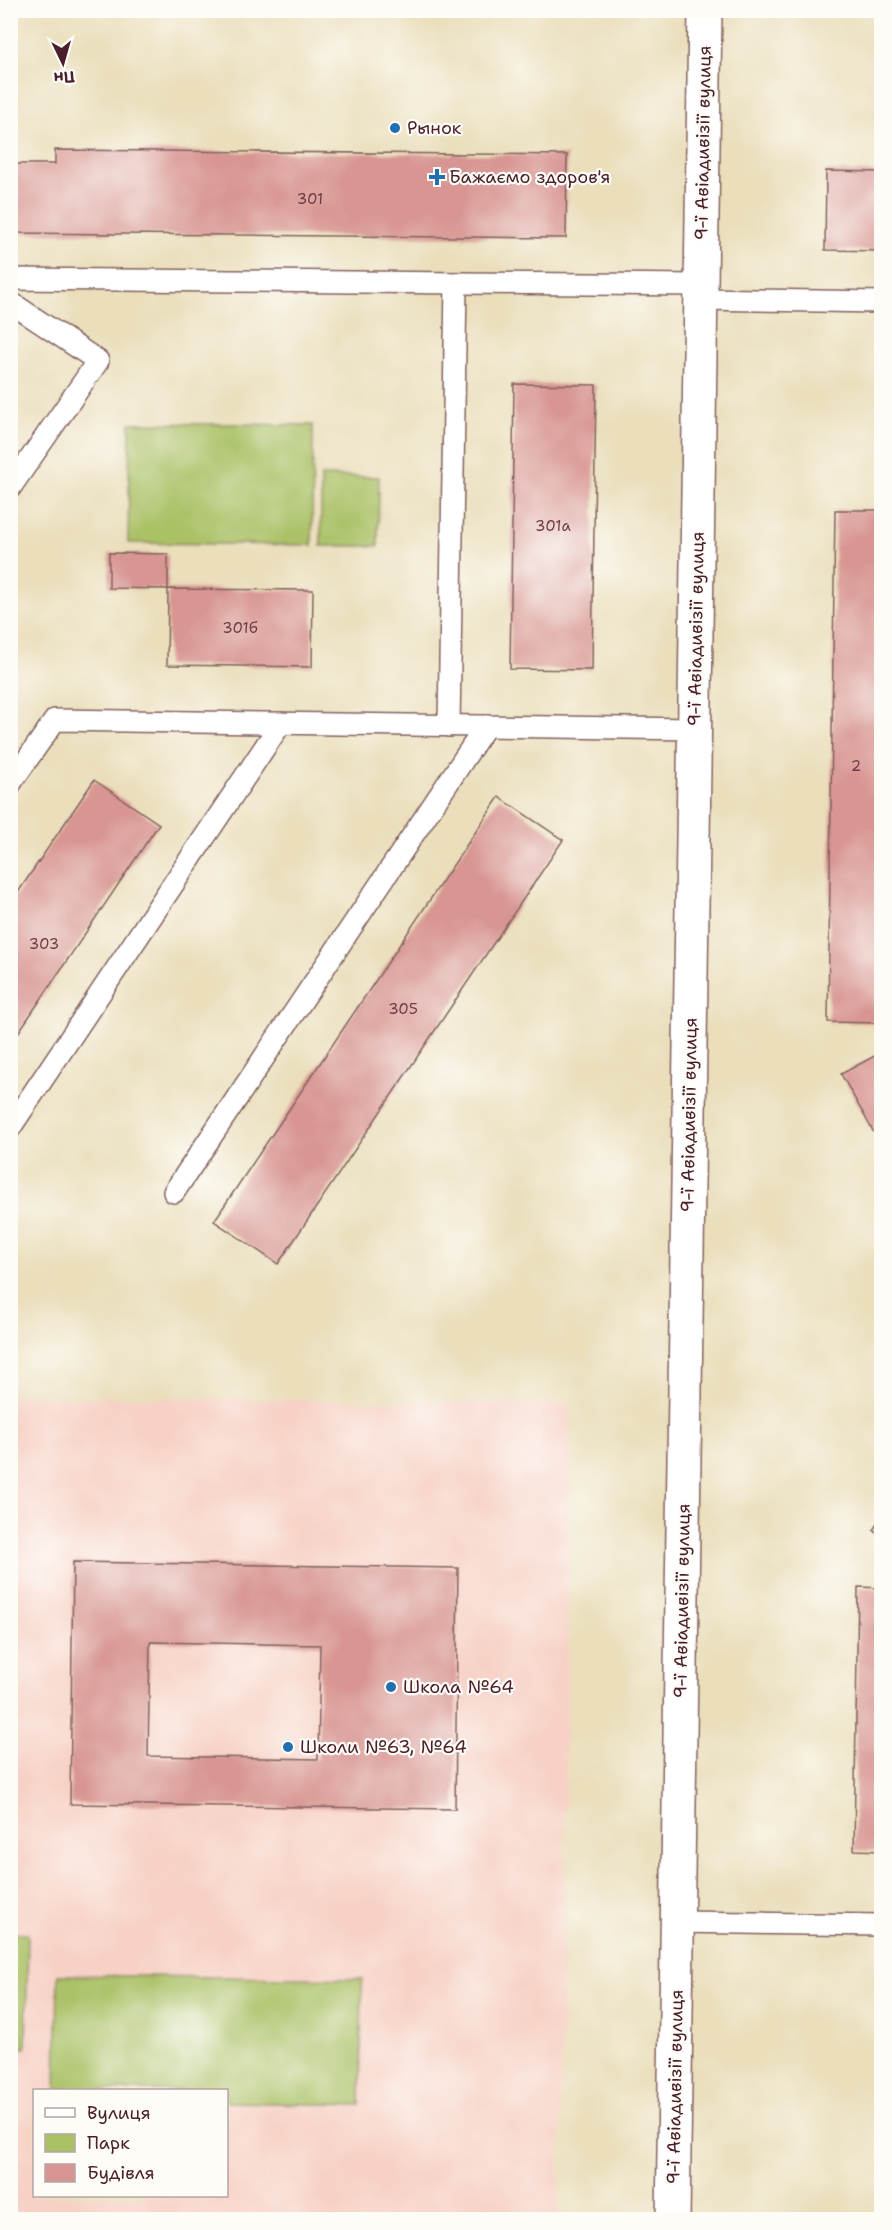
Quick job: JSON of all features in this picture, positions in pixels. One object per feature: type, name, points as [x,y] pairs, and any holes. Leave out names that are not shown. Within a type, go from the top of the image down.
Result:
[{"type":"street","name":"9-ї Авіадивізії вулиця","points":[[673,2220],[705,10]]},
{"type":"lane","points":[[10,279],[456,283],[701,292],[882,302]]},
{"type":"lane","points":[[449,726],[456,283]]},
{"type":"lane","points":[[10,302],[98,361],[10,488]]},
{"type":"lane","points":[[10,784],[55,720],[695,729]]},
{"type":"lane","points":[[10,1128],[281,723]]},
{"type":"lane","points":[[174,1192],[486,726]]},
{"type":"lane","points":[[677,1922],[882,1925]]},
{"type":"shaded area","name":"Школи №63, №64","points":[[11,1396],[571,1404],[559,2219],[11,2220]]},
{"type":"green space","points":[[130,423],[313,425],[312,545],[128,543]]},
{"type":"green space","points":[[321,476],[379,477],[378,546],[321,546]]},
{"type":"green space","points":[[11,1933],[28,1933],[26,2048],[11,2048]]},
{"type":"green space","points":[[58,1975],[362,1979],[360,2105],[228,2102],[228,2089],[56,2089]]},
{"type":"building","points":[[55,150],[567,155],[566,238],[10,233],[10,164],[55,164]]},
{"type":"building","points":[[826,171],[882,172],[882,251],[825,250]]},
{"type":"building","points":[[514,384],[596,385],[592,670],[510,669]]},
{"type":"building","points":[[835,510],[882,510],[881,1027],[880,1023],[828,1022]]},
{"type":"building","points":[[109,553],[168,554],[168,589],[109,588]]},
{"type":"building","points":[[168,589],[313,590],[312,667],[167,665]]},
{"type":"building","points":[[94,780],[159,824],[10,1045],[10,904]]},
{"type":"building","points":[[499,797],[563,840],[278,1264],[214,1221]]},
{"type":"building","points":[[882,1052],[882,1147],[841,1074]]},
{"type":"building","points":[[882,1516],[882,1535],[873,1530]]},
{"type":"building","points":[[73,1562],[458,1568],[455,1809],[70,1804]],"holes":[[[150,1642],[320,1645],[318,1759],[148,1756]]]},
{"type":"building","points":[[858,1587],[882,1588],[882,1851],[854,1850]]},
{"type":"place","name":"Рынок","points":[[395,128]]},
{"type":"place","name":"Бажаємо здоров'я","points":[[437,177]]},
{"type":"place","name":"Школа №64","points":[[391,1687]]},
{"type":"place","name":"Школи №63, №64","points":[[288,1747]]}]
